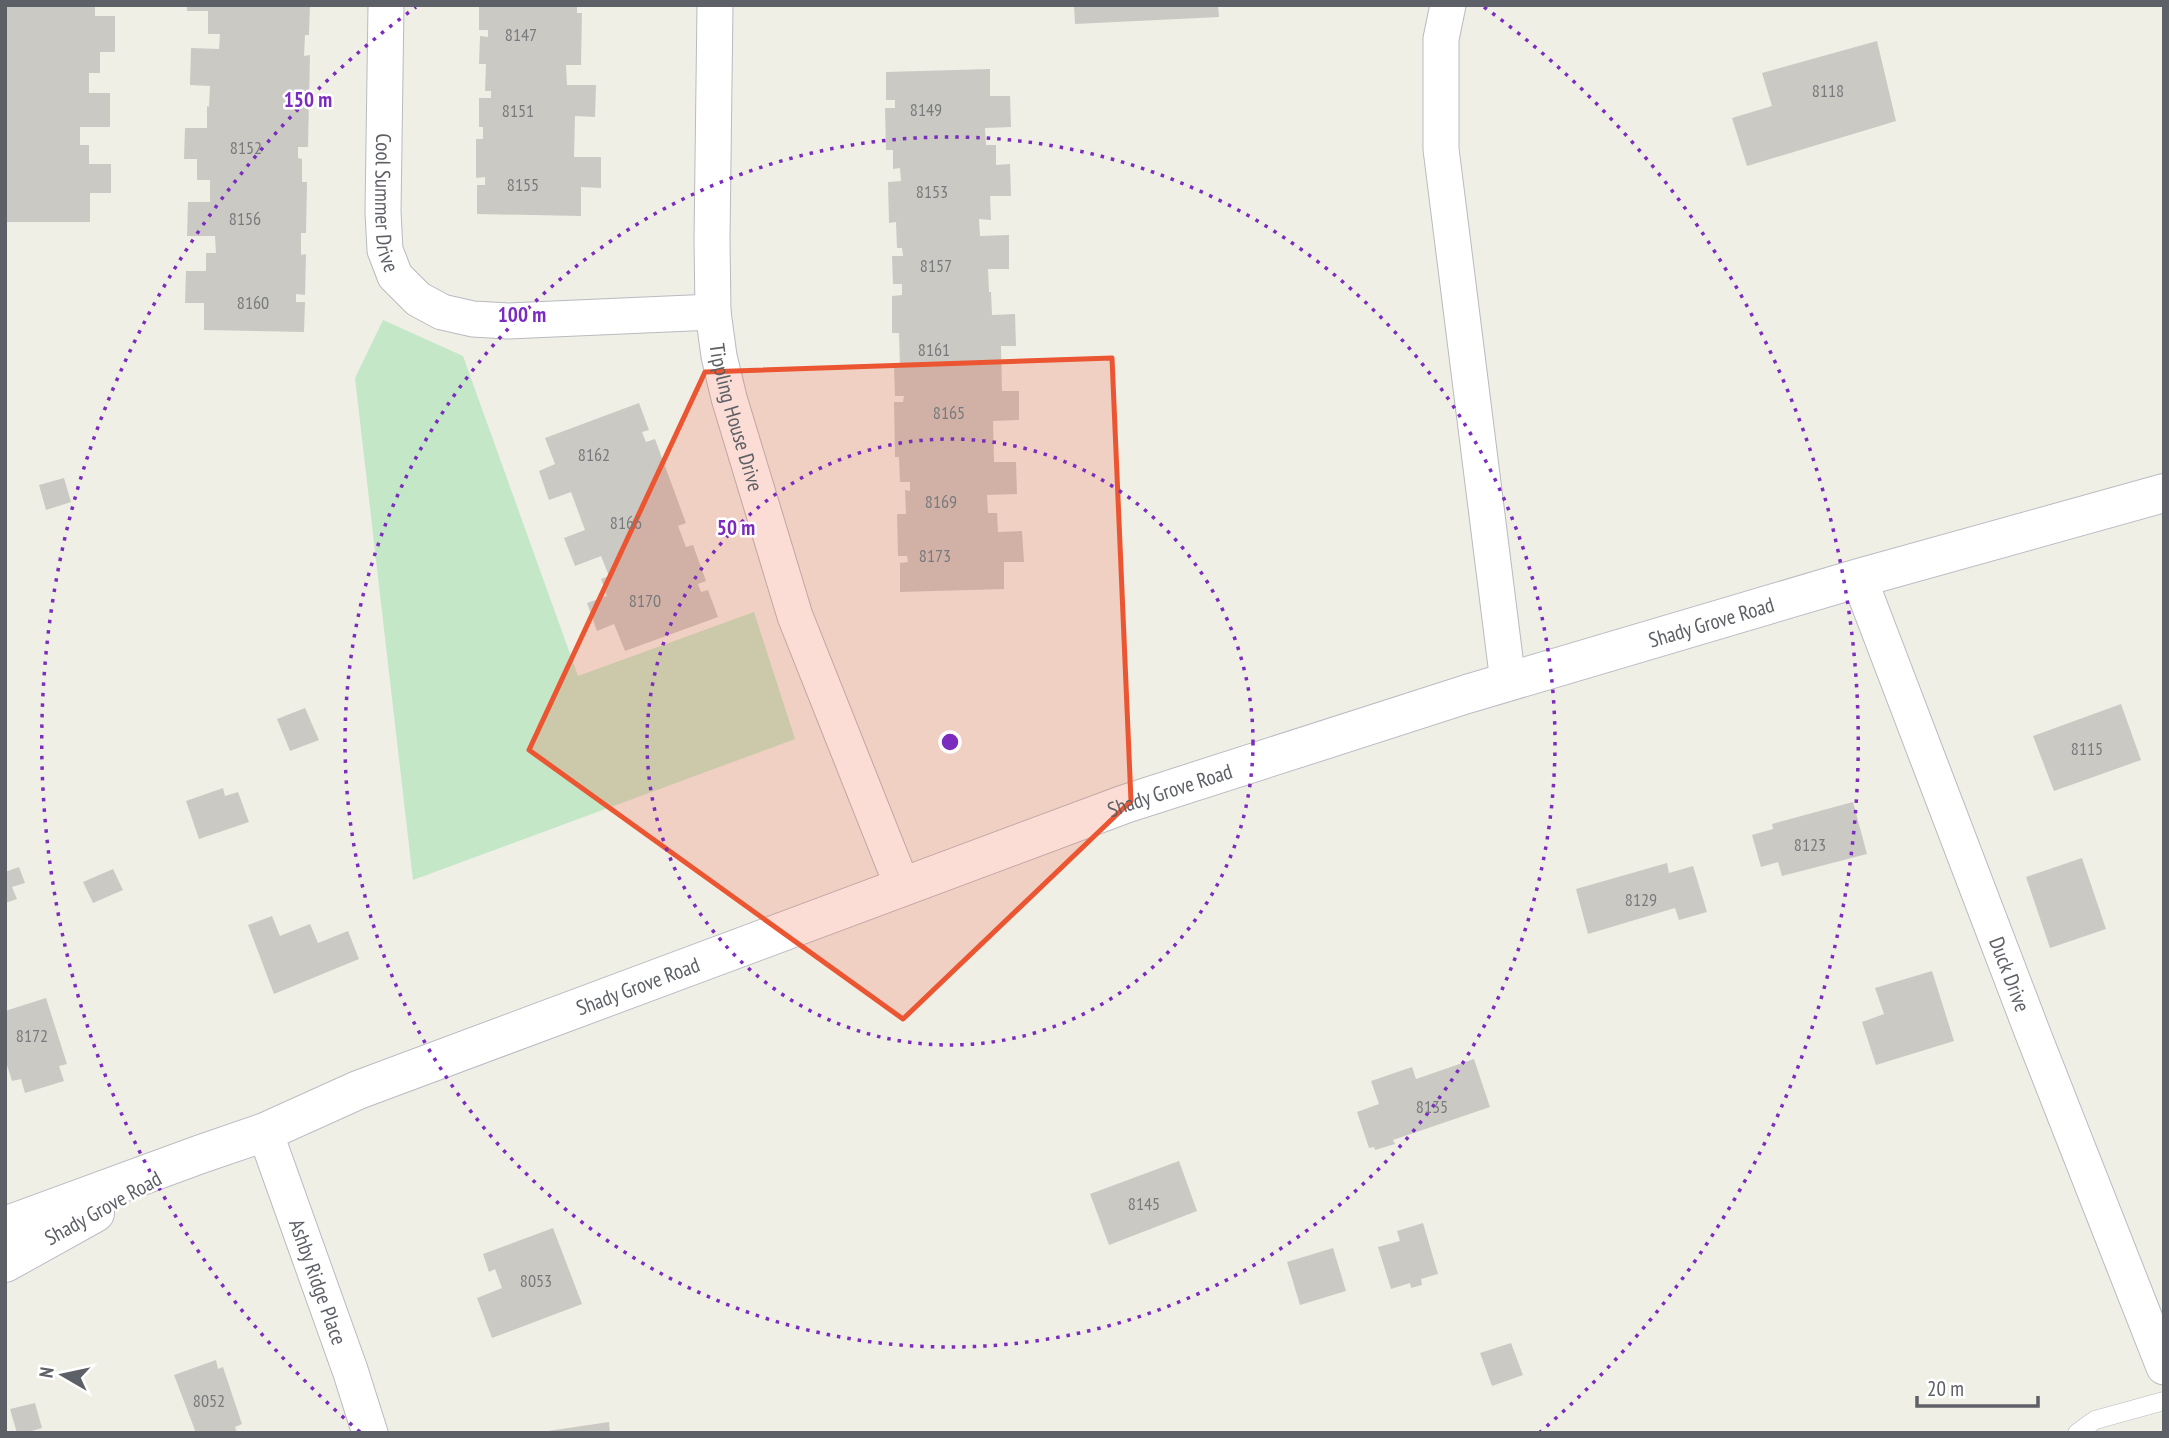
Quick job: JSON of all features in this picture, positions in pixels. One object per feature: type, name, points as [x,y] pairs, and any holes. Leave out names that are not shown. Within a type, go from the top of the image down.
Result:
[{"type":"main road","name":"Shady Grove Road","points":[[5,1226],[265,1132],[358,1090],[1125,804],[1508,682],[1859,578],[2164,493]]},
{"type":"main road","name":"Shady Grove Road","points":[[5,1263],[201,1154]]},
{"type":"street","name":"Cool Summer Drive","points":[[386,5],[383,212],[385,250],[396,276],[418,299],[442,312],[473,319],[508,321],[713,313]]},
{"type":"street","name":"Tippling House Drive","points":[[715,5],[712,239],[713,313],[719,356],[729,398],[795,617],[903,888]]},
{"type":"street","points":[[1448,5],[1441,39],[1441,149],[1508,682]]},
{"type":"street","name":"Duck Drive","points":[[1859,578],[2033,1034],[2164,1367]]},
{"type":"street","name":"Ashby Ridge Place","points":[[265,1132],[370,1433]]},
{"type":"lane","points":[[2077,1433],[2095,1420],[2164,1401]]},
{"type":"highlighted area","points":[[1112,358],[1131,801],[903,1019],[529,750],[705,372]]},
{"type":"green space","points":[[383,320],[463,356],[578,676],[754,612],[795,739],[413,880],[355,378]]},
{"type":"building","points":[[5,5],[95,5],[95,16],[115,16],[115,52],[100,52],[100,73],[89,73],[89,93],[110,93],[110,127],[80,127],[80,145],[89,145],[89,164],[111,164],[111,193],[90,193],[90,222],[5,222]]},
{"type":"building","points":[[187,5],[310,5],[309,35],[305,35],[304,56],[310,55],[308,147],[298,147],[298,158],[302,159],[302,182],[307,182],[306,233],[301,233],[301,255],[306,254],[305,295],[296,294],[296,302],[305,302],[304,332],[204,330],[204,303],[185,303],[186,271],[206,271],[206,253],[216,253],[215,236],[187,236],[188,202],[210,202],[210,180],[197,180],[197,159],[184,159],[185,128],[207,128],[207,106],[209,107],[210,86],[190,85],[191,48],[219,49],[220,34],[208,34],[208,11],[187,11]]},
{"type":"building","points":[[479,5],[577,5],[577,13],[582,13],[581,65],[566,65],[567,85],[596,85],[595,117],[575,116],[574,157],[601,157],[601,188],[581,187],[581,216],[477,214],[477,185],[485,185],[485,177],[476,178],[476,139],[483,139],[483,127],[479,127],[479,98],[491,98],[491,91],[485,91],[486,64],[479,64],[480,36],[488,37],[488,30],[479,30]]},
{"type":"building","points":[[1074,5],[1218,5],[1219,17],[1075,24]]},
{"type":"building","points":[[1877,41],[1896,121],[1747,166],[1732,118],[1772,106],[1762,73]]},
{"type":"building","points":[[990,69],[990,96],[1010,96],[1011,127],[985,128],[986,145],[996,145],[996,165],[1010,164],[1011,196],[990,196],[991,220],[979,219],[980,236],[1009,235],[1009,269],[988,269],[989,292],[992,315],[1015,314],[1016,346],[1001,346],[1002,391],[1019,391],[1019,420],[993,421],[994,462],[1016,462],[1017,494],[987,495],[988,513],[997,513],[998,532],[1022,531],[1024,562],[1004,562],[1004,589],[900,592],[900,563],[908,562],[907,556],[898,556],[897,514],[906,514],[905,490],[910,491],[910,482],[900,482],[899,457],[895,457],[894,402],[903,402],[904,396],[895,396],[894,366],[900,366],[899,333],[892,333],[892,296],[902,295],[902,284],[893,284],[892,256],[903,256],[902,248],[897,248],[896,222],[889,223],[888,182],[901,181],[900,168],[893,169],[893,150],[886,150],[885,108],[895,108],[895,100],[886,100],[886,72]]},
{"type":"building","points":[[639,403],[649,430],[642,432],[646,442],[655,439],[686,523],[678,526],[686,547],[693,545],[706,581],[698,584],[701,592],[708,590],[718,617],[625,651],[614,624],[597,631],[587,603],[607,596],[601,579],[609,576],[601,556],[575,566],[564,538],[585,530],[571,492],[549,500],[539,471],[555,464],[545,438]]},
{"type":"building","points":[[64,478],[71,502],[46,510],[39,485]]},
{"type":"building","points":[[2121,704],[2141,760],[2054,791],[2033,736]]},
{"type":"building","points":[[305,708],[319,740],[290,751],[277,719]]},
{"type":"building","points":[[223,788],[225,796],[238,792],[249,822],[199,839],[186,801]]},
{"type":"building","points":[[1853,802],[1867,854],[1782,876],[1778,862],[1761,867],[1752,835],[1773,829],[1772,824]]},
{"type":"building","points":[[2082,858],[2106,929],[2050,948],[2026,877]]},
{"type":"building","points":[[1667,863],[1669,873],[1693,866],[1707,912],[1679,920],[1675,908],[1588,934],[1576,889]]},
{"type":"building","points":[[19,867],[25,883],[12,887],[17,899],[5,903],[5,872]]},
{"type":"building","points":[[113,869],[123,890],[93,903],[83,882]]},
{"type":"building","points":[[272,916],[280,936],[310,924],[318,943],[348,931],[359,959],[274,994],[248,925]]},
{"type":"building","points":[[1932,971],[1954,1041],[1876,1065],[1862,1022],[1884,1014],[1875,988]]},
{"type":"building","points":[[46,998],[67,1064],[59,1066],[64,1081],[25,1093],[21,1079],[12,1081],[5,1059],[5,1011]]},
{"type":"building","points":[[1474,1059],[1490,1107],[1393,1140],[1395,1144],[1375,1150],[1374,1147],[1369,1148],[1357,1112],[1379,1104],[1371,1081],[1412,1067],[1416,1079]]},
{"type":"building","points":[[1179,1161],[1197,1211],[1109,1245],[1090,1194]]},
{"type":"building","points":[[1423,1223],[1438,1274],[1421,1279],[1422,1285],[1411,1288],[1410,1283],[1391,1289],[1378,1247],[1400,1241],[1397,1231]]},
{"type":"building","points":[[553,1228],[582,1304],[492,1338],[477,1298],[502,1288],[495,1269],[489,1272],[483,1254]]},
{"type":"building","points":[[1333,1248],[1346,1291],[1300,1305],[1287,1262]]},
{"type":"building","points":[[1511,1343],[1523,1375],[1492,1386],[1480,1353]]},
{"type":"building","points":[[216,1360],[218,1369],[223,1367],[242,1424],[235,1427],[237,1433],[196,1433],[174,1375]]},
{"type":"building","points":[[35,1403],[42,1428],[17,1433],[10,1409]]},
{"type":"building","points":[[609,1422],[610,1433],[548,1433],[548,1431]]}]
